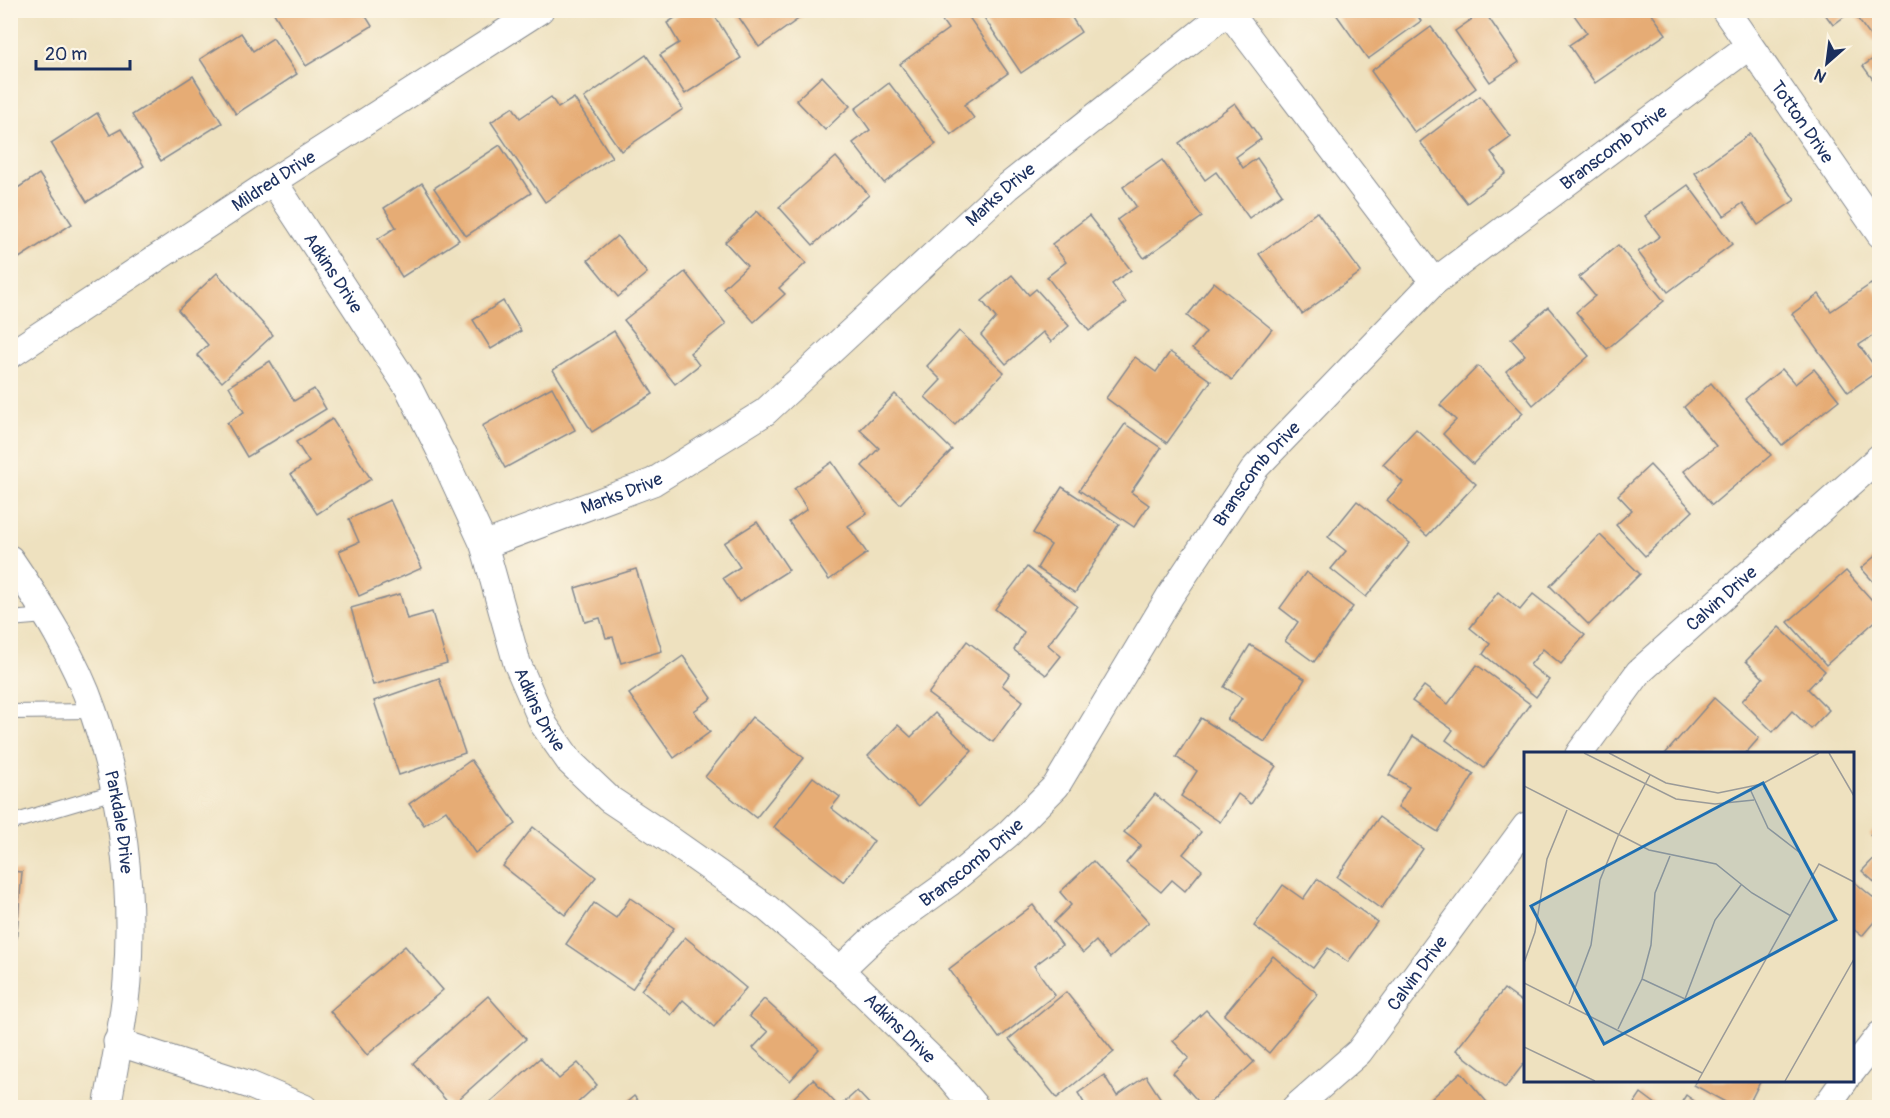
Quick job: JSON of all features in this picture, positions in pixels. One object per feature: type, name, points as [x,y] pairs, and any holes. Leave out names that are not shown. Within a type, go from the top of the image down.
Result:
[{"type":"street","name":"Mildred Drive","points":[[10,355],[273,181],[540,10]]},
{"type":"street","name":"Totton Drive","points":[[1725,10],[1880,234]]},
{"type":"street","name":"Marks Drive","points":[[484,546],[653,482],[765,412],[1007,187],[1228,11],[1434,282]]},
{"type":"street","name":"Branscomb Drive","points":[[840,970],[879,933],[948,883],[1008,834],[1056,786],[1170,596],[1256,467],[1434,282],[1749,46]]},
{"type":"street","name":"Adkins Drive","points":[[273,181],[408,387],[443,456],[484,546],[517,663],[544,725],[570,762],[609,799],[669,838],[767,908],[840,970],[948,1075],[976,1107]]},
{"type":"street","name":"Calvin Drive","points":[[1580,752],[1639,672],[1880,458]]},
{"type":"street","name":"Parkdale Drive","points":[[10,559],[71,660],[93,711],[121,818],[129,907],[127,983],[107,1107]]},
{"type":"street","name":"Calvin Drive","points":[[1295,1107],[1359,1052],[1524,829]]},
{"type":"street","points":[[1854,1068],[1880,1035]]},
{"type":"street","points":[[117,1042],[250,1085],[304,1107]]},
{"type":"street","points":[[1825,1107],[1844,1082]]},
{"type":"lane","points":[[10,619],[45,616]]},
{"type":"lane","points":[[10,712],[93,711]]},
{"type":"lane","points":[[10,823],[114,792]]},
{"type":"building","points":[[272,10],[362,10],[372,26],[306,66]]},
{"type":"building","points":[[687,10],[711,10],[741,58],[685,94],[660,55],[679,43],[667,23]]},
{"type":"building","points":[[734,10],[811,10],[759,47]]},
{"type":"building","points":[[953,10],[964,10],[1008,73],[964,105],[974,118],[951,135],[900,64],[948,29],[941,19]]},
{"type":"building","points":[[979,10],[1067,10],[1081,32],[1021,73]]},
{"type":"building","points":[[1333,10],[1414,10],[1421,21],[1368,59]]},
{"type":"building","points":[[1580,10],[1649,10],[1666,34],[1595,83],[1569,45],[1587,33],[1574,15]]},
{"type":"building","points":[[1822,10],[1880,10],[1880,37],[1874,41],[1852,11],[1833,25]]},
{"type":"building","points":[[1484,11],[1519,62],[1490,82],[1455,31]]},
{"type":"building","points":[[1431,27],[1476,88],[1415,133],[1371,71]]},
{"type":"building","points":[[241,33],[253,51],[273,38],[297,74],[236,114],[200,59]]},
{"type":"building","points":[[1880,54],[1880,89],[1863,66]]},
{"type":"building","points":[[646,55],[683,109],[621,151],[584,98]]},
{"type":"building","points":[[193,76],[222,123],[161,161],[132,115]]},
{"type":"building","points":[[822,76],[850,106],[825,130],[796,100]]},
{"type":"building","points":[[889,83],[936,144],[884,183],[853,143],[870,130],[855,109]]},
{"type":"building","points":[[1480,96],[1511,137],[1491,152],[1506,173],[1467,203],[1420,142]]},
{"type":"building","points":[[551,97],[558,108],[574,98],[612,157],[545,202],[491,122],[513,107],[520,118]]},
{"type":"building","points":[[1235,103],[1261,139],[1236,157],[1243,168],[1257,158],[1282,194],[1249,218],[1216,172],[1205,180],[1179,143]]},
{"type":"building","points":[[97,113],[110,135],[121,129],[144,166],[87,202],[51,143]]},
{"type":"building","points":[[1750,134],[1795,200],[1758,225],[1743,203],[1724,216],[1695,173]]},
{"type":"building","points":[[500,145],[531,193],[466,236],[434,188]]},
{"type":"building","points":[[836,157],[869,195],[813,245],[779,207]]},
{"type":"building","points":[[1162,160],[1202,217],[1144,258],[1117,220],[1136,206],[1123,187]]},
{"type":"building","points":[[39,174],[72,224],[13,262],[10,259],[10,193]]},
{"type":"building","points":[[422,183],[459,240],[402,277],[378,239],[396,227],[384,208]]},
{"type":"building","points":[[1688,185],[1732,244],[1668,292],[1638,252],[1660,236],[1645,216]]},
{"type":"building","points":[[757,211],[806,263],[779,288],[785,294],[754,322],[723,288],[747,266],[725,242]]},
{"type":"building","points":[[1317,212],[1361,272],[1302,314],[1259,254]]},
{"type":"building","points":[[1089,216],[1131,270],[1112,284],[1126,303],[1089,331],[1047,277],[1066,262],[1052,244]]},
{"type":"building","points":[[617,236],[647,273],[618,297],[588,260]]},
{"type":"building","points":[[1618,245],[1664,301],[1607,349],[1576,312],[1595,296],[1579,277]]},
{"type":"building","points":[[685,272],[726,324],[690,353],[699,365],[675,384],[624,320]]},
{"type":"building","points":[[217,273],[273,335],[222,382],[197,355],[208,345],[178,310]]},
{"type":"building","points":[[1012,275],[1029,295],[1036,289],[1069,326],[1051,342],[1043,332],[1006,364],[981,335],[996,318],[982,301]]},
{"type":"building","points":[[1214,282],[1272,329],[1232,380],[1192,349],[1206,332],[1187,316]]},
{"type":"building","points":[[1871,284],[1880,296],[1880,331],[1859,345],[1878,371],[1848,392],[1792,314],[1819,294],[1831,311]]},
{"type":"building","points":[[503,301],[521,331],[491,349],[473,320]]},
{"type":"building","points":[[1548,307],[1589,356],[1533,405],[1506,371],[1525,355],[1511,339]]},
{"type":"building","points":[[614,331],[653,394],[592,432],[553,370]]},
{"type":"building","points":[[959,331],[1004,372],[955,425],[925,397],[941,380],[927,366]]},
{"type":"building","points":[[1170,352],[1211,381],[1167,443],[1106,398],[1135,357],[1156,372]]},
{"type":"building","points":[[270,361],[294,401],[314,389],[326,409],[247,457],[227,423],[244,412],[229,386]]},
{"type":"building","points":[[1478,366],[1523,413],[1473,464],[1443,434],[1456,420],[1440,405]]},
{"type":"building","points":[[1782,369],[1795,384],[1814,369],[1839,400],[1782,445],[1745,399]]},
{"type":"building","points":[[1711,383],[1771,455],[1712,505],[1684,471],[1716,446],[1684,407]]},
{"type":"building","points":[[552,387],[575,430],[505,468],[482,426]]},
{"type":"building","points":[[895,394],[952,450],[900,504],[862,466],[879,448],[860,430]]},
{"type":"building","points":[[332,419],[371,479],[317,514],[291,474],[309,462],[296,442]]},
{"type":"building","points":[[1125,424],[1161,448],[1131,492],[1149,505],[1134,527],[1079,490]]},
{"type":"building","points":[[1416,429],[1476,484],[1427,536],[1387,500],[1403,482],[1383,464]]},
{"type":"building","points":[[832,462],[867,513],[848,526],[867,553],[829,580],[789,522],[807,509],[794,489]]},
{"type":"building","points":[[1650,465],[1693,511],[1645,556],[1616,525],[1632,510],[1618,495]]},
{"type":"building","points":[[1062,487],[1119,524],[1075,593],[1037,568],[1051,545],[1033,533]]},
{"type":"building","points":[[390,500],[422,568],[359,596],[339,551],[359,542],[349,519]]},
{"type":"building","points":[[1357,501],[1410,543],[1366,597],[1331,569],[1346,551],[1328,537]]},
{"type":"building","points":[[757,522],[789,570],[739,602],[723,578],[740,567],[724,543]]},
{"type":"building","points":[[1600,535],[1640,574],[1589,625],[1550,586]]},
{"type":"building","points":[[1880,552],[1880,589],[1861,568]]},
{"type":"building","points":[[1027,567],[1077,606],[1048,645],[1061,656],[1046,675],[1014,650],[1024,632],[995,609]]},
{"type":"building","points":[[636,569],[662,651],[621,663],[613,637],[606,638],[600,618],[585,622],[575,588]]},
{"type":"building","points":[[1846,571],[1880,609],[1880,617],[1826,665],[1788,622]]},
{"type":"building","points":[[1306,572],[1353,607],[1314,662],[1285,641],[1298,622],[1280,608]]},
{"type":"building","points":[[1498,592],[1520,610],[1533,594],[1585,635],[1561,664],[1543,649],[1530,665],[1549,680],[1536,697],[1483,654],[1490,644],[1470,628]]},
{"type":"building","points":[[400,594],[407,619],[432,612],[447,663],[373,685],[351,608]]},
{"type":"building","points":[[1779,627],[1825,671],[1808,689],[1829,710],[1811,729],[1792,711],[1773,732],[1742,701],[1763,678],[1746,661]]},
{"type":"building","points":[[967,641],[1010,674],[1002,685],[1023,701],[993,742],[928,694]]},
{"type":"building","points":[[1250,645],[1305,679],[1265,742],[1227,719],[1242,698],[1224,687]]},
{"type":"building","points":[[683,656],[712,698],[694,711],[710,732],[674,758],[629,694]]},
{"type":"building","points":[[1477,665],[1530,704],[1484,768],[1446,740],[1453,730],[1412,701],[1424,686],[1448,704]]},
{"type":"building","points":[[439,678],[465,753],[399,775],[374,701]]},
{"type":"building","points":[[1714,698],[1759,738],[1747,752],[1667,752]]},
{"type":"building","points":[[935,713],[972,751],[919,806],[868,756],[898,725],[911,737]]},
{"type":"building","points":[[752,717],[804,758],[756,818],[705,777]]},
{"type":"building","points":[[1201,718],[1276,766],[1251,804],[1238,794],[1220,822],[1181,796],[1197,771],[1176,757]]},
{"type":"building","points":[[1413,736],[1474,774],[1438,832],[1398,807],[1409,787],[1389,775]]},
{"type":"building","points":[[471,760],[516,824],[475,853],[446,810],[424,825],[409,804]]},
{"type":"building","points":[[813,777],[840,797],[831,808],[874,841],[844,882],[774,827]]},
{"type":"building","points":[[1155,794],[1201,832],[1183,854],[1202,870],[1185,891],[1172,880],[1161,892],[1126,863],[1141,845],[1124,832]]},
{"type":"building","points":[[1379,817],[1423,849],[1381,909],[1337,877]]},
{"type":"building","points":[[1880,824],[1880,844],[1870,835]]},
{"type":"building","points":[[533,827],[596,877],[565,915],[503,866]]},
{"type":"building","points":[[1880,852],[1880,887],[1862,871]]},
{"type":"building","points":[[1093,861],[1149,922],[1110,958],[1096,941],[1083,953],[1054,922],[1071,905],[1060,892]]},
{"type":"building","points":[[10,871],[22,872],[12,991],[10,991]]},
{"type":"building","points":[[1317,879],[1377,922],[1348,962],[1328,948],[1313,968],[1254,926],[1283,885],[1303,899]]},
{"type":"building","points":[[1854,882],[1880,903],[1880,915],[1862,936],[1854,930]]},
{"type":"building","points":[[630,898],[674,928],[632,989],[566,944],[594,903],[616,918]]},
{"type":"building","points":[[1033,905],[1062,945],[1034,966],[1055,995],[999,1038],[949,969]]},
{"type":"building","points":[[685,937],[746,988],[714,1027],[683,1000],[671,1015],[641,990]]},
{"type":"building","points":[[405,946],[443,990],[367,1055],[330,1011]]},
{"type":"building","points":[[1273,956],[1318,994],[1269,1053],[1224,1015]]},
{"type":"building","points":[[1504,989],[1524,1004],[1524,1064],[1505,1088],[1456,1050]]},
{"type":"building","points":[[1066,992],[1114,1052],[1057,1098],[1009,1039]]},
{"type":"building","points":[[488,996],[526,1039],[451,1106],[413,1063]]},
{"type":"building","points":[[764,999],[819,1049],[790,1081],[753,1048],[768,1032],[749,1016]]},
{"type":"building","points":[[1206,1010],[1254,1062],[1204,1108],[1173,1073],[1189,1058],[1173,1041]]},
{"type":"building","points":[[540,1058],[559,1079],[578,1063],[597,1085],[572,1108],[484,1108]]},
{"type":"building","points":[[1461,1072],[1492,1108],[1421,1108]]},
{"type":"building","points":[[1104,1075],[1117,1096],[1146,1076],[1167,1108],[1087,1108],[1078,1093]]},
{"type":"building","points":[[813,1079],[839,1107],[857,1091],[873,1108],[783,1108]]},
{"type":"building","points":[[1695,1082],[1760,1082],[1747,1108],[1736,1108],[1694,1085]]},
{"type":"building","points":[[1641,1093],[1661,1108],[1631,1108]]},
{"type":"building","points":[[1686,1095],[1704,1108],[1678,1108]]},
{"type":"building","points":[[634,1096],[644,1108],[620,1108]]}]
